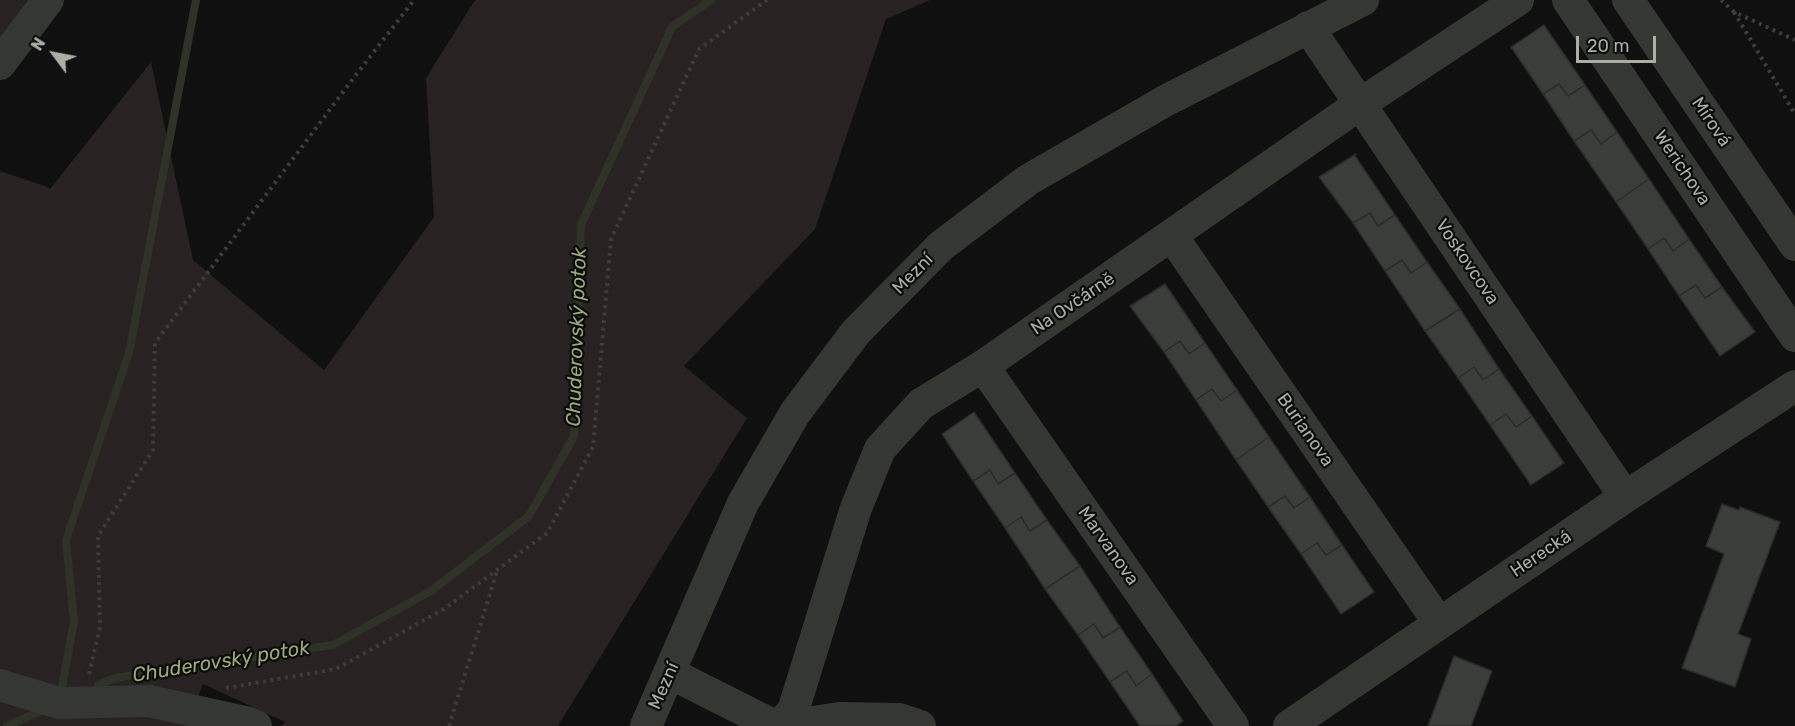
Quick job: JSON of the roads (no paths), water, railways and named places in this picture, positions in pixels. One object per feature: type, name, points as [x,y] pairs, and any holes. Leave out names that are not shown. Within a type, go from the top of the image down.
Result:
[{"type":"street","points":[[0,64],[48,0]]},
{"type":"street","name":"Mezní","points":[[646,726],[743,503],[795,413],[856,332],[894,293],[941,246],[1028,180],[1165,101],[1363,0]]},
{"type":"street","name":"Na Ovčárně","points":[[777,726],[793,711],[856,508],[880,449],[921,404],[983,366],[1360,104],[1518,0]]},
{"type":"street","name":"Werichova","points":[[1568,0],[1795,336]]},
{"type":"street","name":"Mírová","points":[[1628,0],[1795,245]]},
{"type":"street","name":"Voskovcova","points":[[1308,27],[1625,496]]},
{"type":"street","name":"Burianova","points":[[1172,236],[1438,623]]},
{"type":"street","name":"Marvanova","points":[[983,366],[1233,726]]},
{"type":"street","name":"Herecká","points":[[1289,726],[1625,496],[1795,386]]},
{"type":"street","points":[[670,673],[777,726]]},
{"type":"street","points":[[0,685],[59,703],[149,701],[256,726]]},
{"type":"street","points":[[787,726],[839,718],[898,719],[920,726]]},
{"type":"waterway","points":[[60,698],[74,621],[66,540],[129,353],[196,0]]},
{"type":"waterway","name":"Chuderovský potok","points":[[98,685],[115,678],[333,645],[431,591],[529,516],[574,436],[581,225],[672,27],[711,0]]},
{"type":"waterway","name":"Chuderovský potok","points":[[7,726],[45,709]]}]
